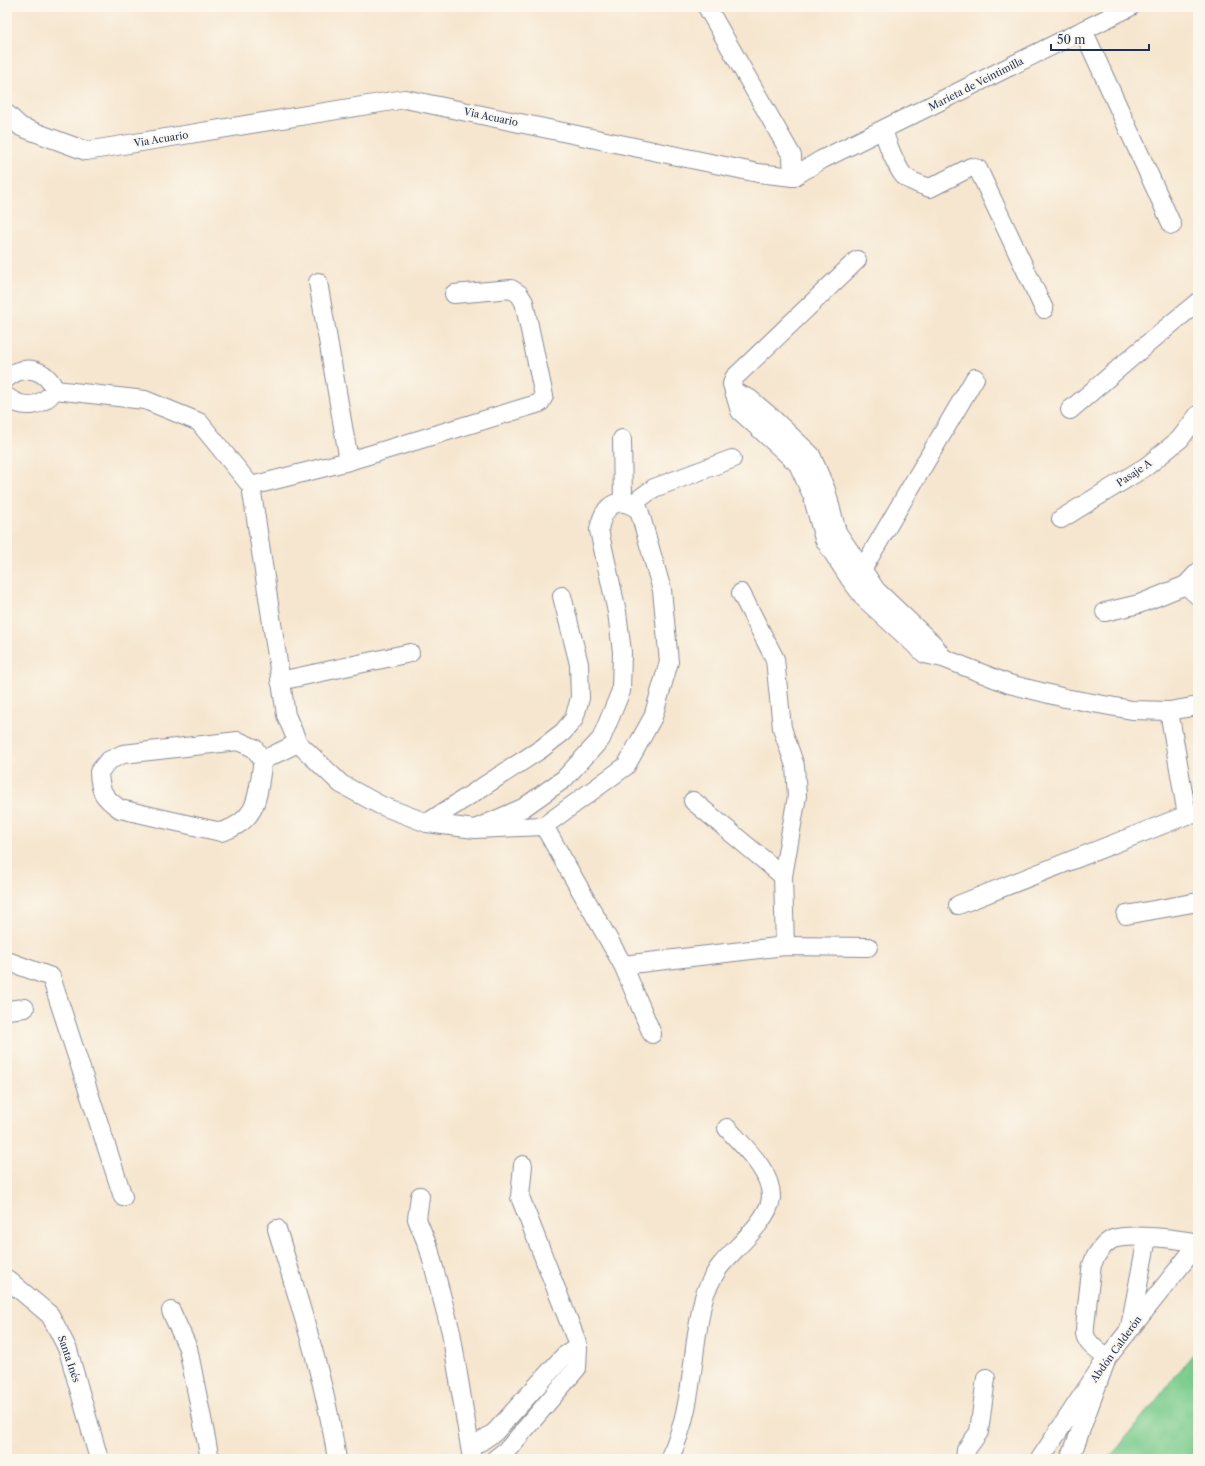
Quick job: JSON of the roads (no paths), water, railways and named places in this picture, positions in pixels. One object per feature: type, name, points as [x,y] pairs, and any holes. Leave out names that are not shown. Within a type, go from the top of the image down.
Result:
[{"type":"street","points":[[706,7],[792,156],[793,177]]},
{"type":"street","name":"Marieta de Veintimilla","points":[[793,177],[821,160],[1128,8]]},
{"type":"street","points":[[1083,30],[1172,225]]},
{"type":"street","name":"Via Acuario","points":[[7,114],[21,127],[86,151],[405,99],[758,173],[793,177]]},
{"type":"street","points":[[884,130],[885,138],[904,175],[915,183],[930,188],[971,167],[978,169],[1044,309]]},
{"type":"street","points":[[857,260],[734,378],[732,384],[740,411],[798,464],[812,495],[824,538],[865,599],[924,654],[943,658],[1008,684],[1065,698],[1132,710],[1169,711],[1198,706]]},
{"type":"street","points":[[318,282],[349,461]]},
{"type":"street","points":[[251,486],[349,461],[540,403],[544,396],[524,302],[519,294],[511,289],[454,294]]},
{"type":"street","points":[[1070,410],[1151,339],[1198,302]]},
{"type":"street","points":[[7,378],[14,372],[24,369],[34,369],[43,373],[51,380],[55,390]]},
{"type":"street","points":[[862,570],[975,378]]},
{"type":"street","points":[[7,397],[22,405],[32,406],[41,403],[55,390],[145,400],[199,422],[251,486],[286,715],[298,743],[341,784],[380,805],[427,823],[474,829],[544,826],[626,766],[653,717],[669,662],[662,590],[639,510],[628,503]]},
{"type":"street","points":[[734,392],[750,399],[811,455],[826,490],[837,532],[876,590],[934,645],[943,658]]},
{"type":"street","name":"Pasaje A","points":[[1061,519],[1147,466],[1180,439],[1198,415]]},
{"type":"street","points":[[622,439],[628,503]]},
{"type":"street","points":[[474,829],[523,808],[564,779],[601,739],[621,691],[622,652],[617,612],[599,530],[604,513],[614,503],[628,503],[654,488],[732,459]]},
{"type":"street","points":[[1105,612],[1139,604],[1194,584]]},
{"type":"street","points":[[742,593],[775,658],[782,728],[795,766],[797,796],[783,876],[785,946]]},
{"type":"street","points":[[427,823],[541,749],[563,732],[574,719],[580,698],[579,664],[562,596]]},
{"type":"street","points":[[280,681],[410,653]]},
{"type":"street","points":[[958,905],[1192,814],[1169,711]]},
{"type":"street","points":[[238,741],[254,748],[263,760],[255,807],[247,819],[235,828],[221,832],[120,809],[107,800],[100,789],[98,772],[108,761],[123,754],[238,741]]},
{"type":"street","points":[[263,760],[298,743]]},
{"type":"street","points":[[693,801],[783,876]]},
{"type":"street","points":[[544,826],[623,965],[652,1034]]},
{"type":"street","points":[[1126,915],[1198,902]]},
{"type":"street","points":[[623,965],[785,946],[868,947]]},
{"type":"street","points":[[7,961],[51,977],[123,1197]]},
{"type":"street","points":[[7,1010],[25,1008]]},
{"type":"street","points":[[669,1459],[684,1422],[701,1312],[706,1290],[720,1267],[759,1223],[770,1206],[771,1196],[766,1178],[759,1166],[727,1128]]},
{"type":"street","points":[[495,1459],[508,1448],[577,1368],[578,1347],[575,1336],[520,1197],[523,1165]]},
{"type":"street","points":[[420,1196],[418,1219],[451,1332],[471,1452]]},
{"type":"street","points":[[277,1229],[320,1371],[333,1429],[337,1459]]},
{"type":"street","points":[[1129,1330],[1146,1238]]},
{"type":"street","points":[[1070,1459],[1107,1358],[1091,1346],[1085,1334],[1092,1264],[1106,1244],[1114,1239],[1146,1238],[1198,1244]]},
{"type":"street","name":"Abdón Calderón","points":[[1040,1459],[1107,1358],[1198,1244]]},
{"type":"street","name":"Santa Inés","points":[[7,1279],[50,1315],[58,1330],[68,1350],[99,1459]]},
{"type":"street","points":[[171,1311],[188,1348],[210,1459]]},
{"type":"street","points":[[471,1452],[480,1442],[495,1432],[564,1356],[578,1347]]},
{"type":"street","points":[[965,1459],[966,1450],[979,1432],[986,1378]]}]
